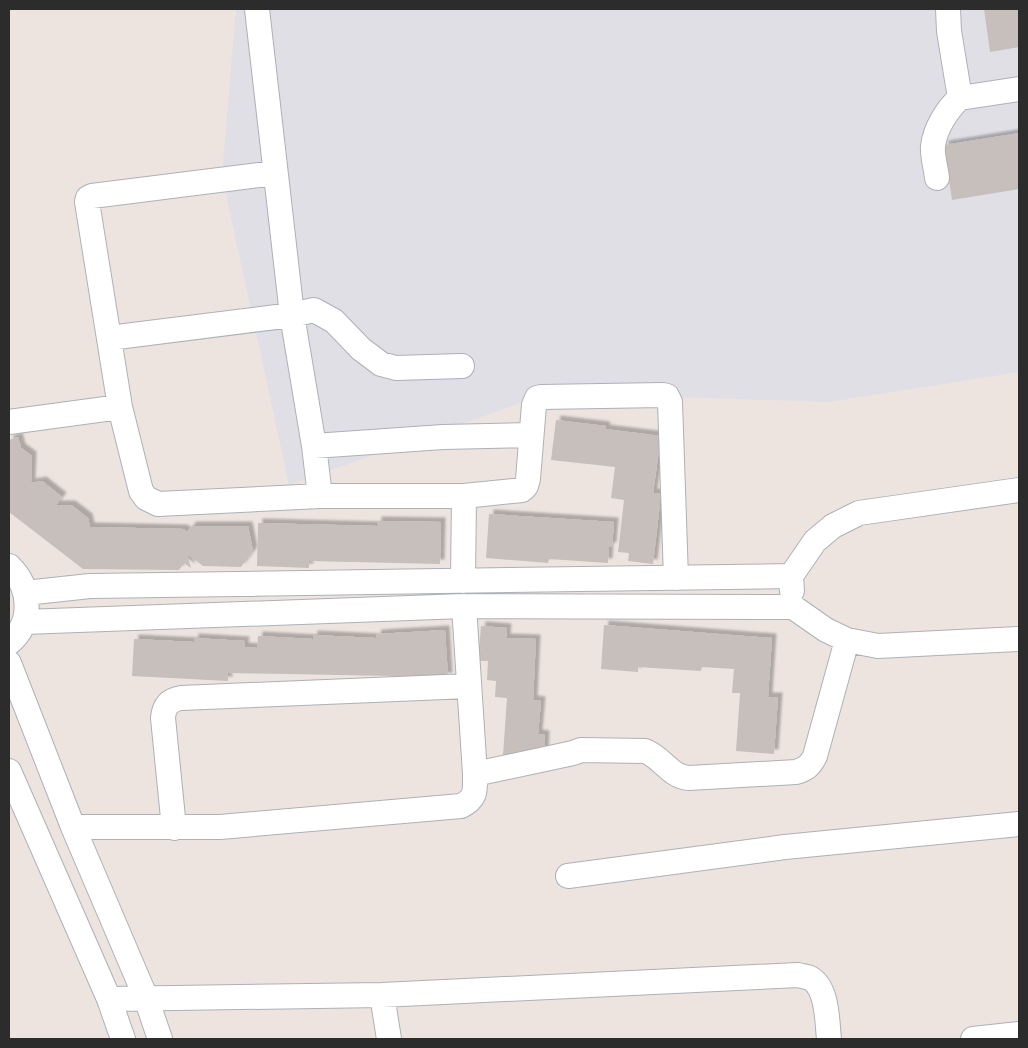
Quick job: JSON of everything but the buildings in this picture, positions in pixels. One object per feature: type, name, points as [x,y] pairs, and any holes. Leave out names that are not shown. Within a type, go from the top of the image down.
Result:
[{"type":"street","points":[[257,9],[292,315],[314,446],[320,496]]},
{"type":"street","points":[[948,9],[949,31],[960,98]]},
{"type":"street","points":[[937,178],[933,147],[937,132],[953,104],[960,98],[1019,89]]},
{"type":"street","points":[[275,173],[88,198],[87,202],[120,407],[141,492],[152,502],[158,504],[320,496],[464,496],[522,490],[526,486],[528,479],[534,405],[537,398],[667,396],[670,402],[676,578]]},
{"type":"street","points":[[109,338],[292,315],[314,310],[334,321],[361,348],[381,364],[396,368],[462,366]]},
{"type":"street","points":[[9,422],[120,407]]},
{"type":"street","points":[[314,446],[443,437],[531,435]]},
{"type":"street","points":[[793,608],[791,576],[815,541],[833,526],[859,514],[1019,490]]},
{"type":"street","points":[[463,581],[464,496]]},
{"type":"street","points":[[9,566],[17,574],[26,592],[27,607],[24,622],[19,632],[9,643]]},
{"type":"street","points":[[26,592],[90,586],[791,576]]},
{"type":"street","points":[[24,622],[464,606],[793,608],[826,630],[847,640],[878,646],[1019,639]]},
{"type":"street","points":[[73,827],[174,828],[237,826],[461,806],[469,802],[475,790],[475,774],[464,606]]},
{"type":"street","points":[[475,774],[585,750],[645,751],[654,755],[675,774],[690,778],[804,770],[811,764],[815,756],[847,640]]},
{"type":"street","points":[[9,663],[73,827],[146,998],[160,1039]]},
{"type":"street","points":[[174,828],[162,718],[167,704],[173,700],[180,698],[470,686]]},
{"type":"street","points":[[9,772],[109,999],[123,1039]]},
{"type":"street","points":[[568,876],[785,848],[1019,824]]},
{"type":"street","points":[[109,999],[382,995],[798,975],[811,979],[822,993],[829,1039]]},
{"type":"street","points":[[382,995],[389,1039]]},
{"type":"street","points":[[973,1039],[1019,1034]]},
{"type":"shaded area","points":[[236,9],[1019,9],[1019,372],[829,402],[549,393],[289,485],[222,176]]}]
